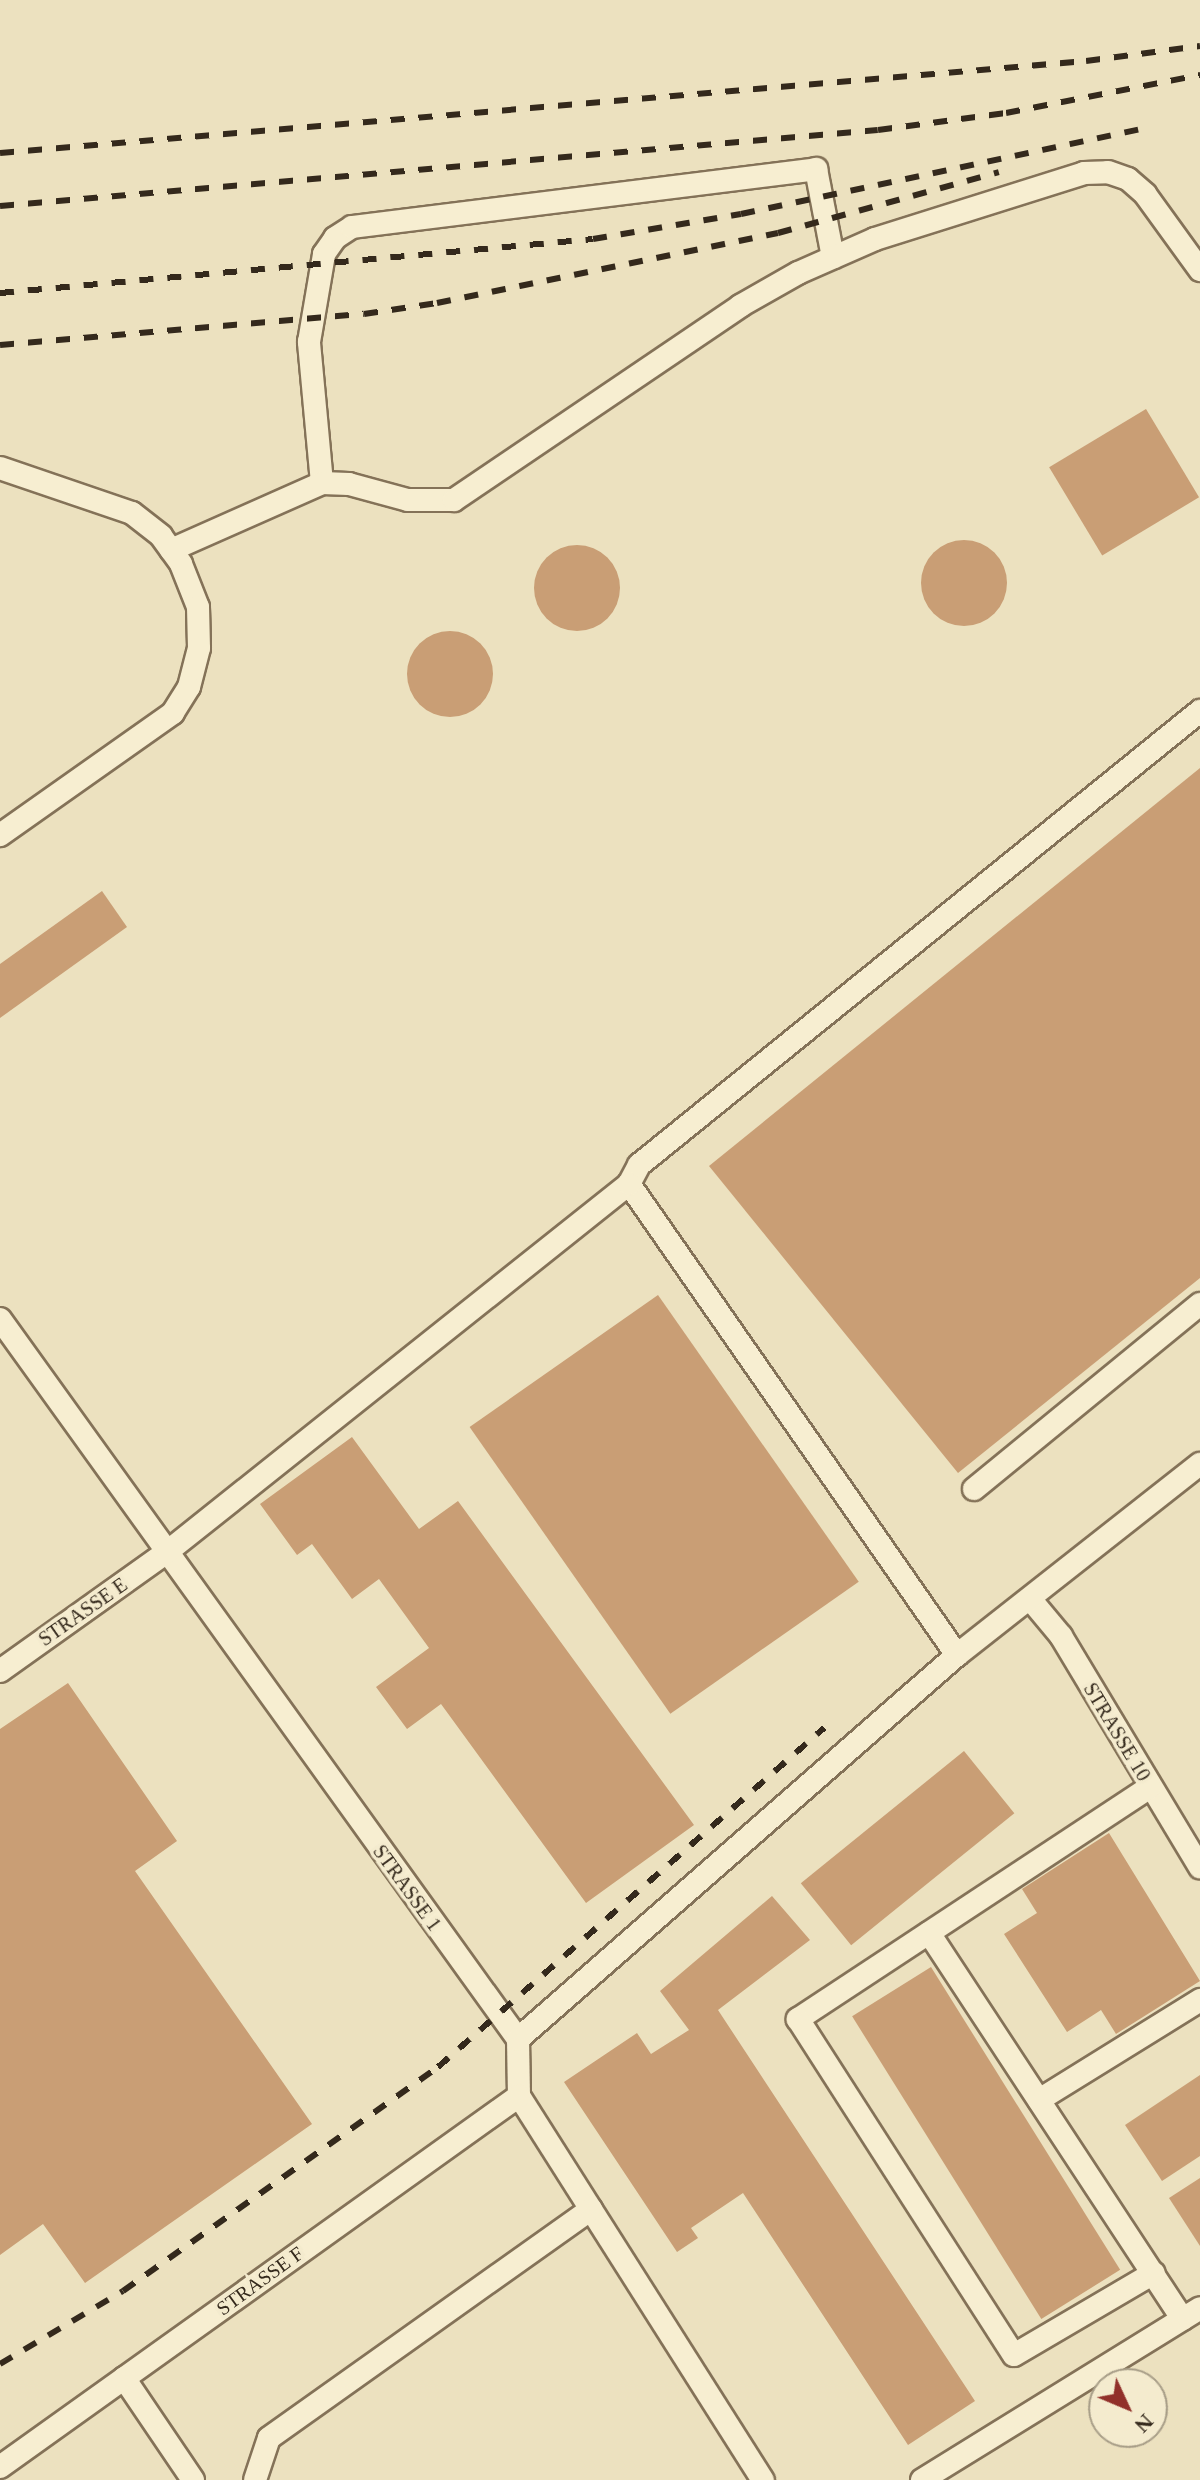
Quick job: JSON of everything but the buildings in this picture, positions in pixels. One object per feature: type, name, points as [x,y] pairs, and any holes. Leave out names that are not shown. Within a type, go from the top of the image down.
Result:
[{"type":"lane","points":[[322,483],[309,342],[324,254],[335,238],[352,227],[816,169],[833,257]]},
{"type":"lane","points":[[171,550],[322,483],[349,484],[408,500],[454,500],[740,306],[833,257],[1084,173],[1108,172],[1128,179],[1145,194],[1200,270]]},
{"type":"lane","points":[[0,468],[132,513],[171,550],[198,607],[199,648],[189,687],[173,713],[0,835]]},
{"type":"lane","name":"STRASSE E","points":[[0,1671],[167,1552],[629,1184],[639,1165],[1200,711]]},
{"type":"lane","points":[[629,1184],[957,1655]]},
{"type":"lane","points":[[974,1489],[1200,1304]]},
{"type":"lane","name":"STRASSE 1","points":[[0,1319],[518,2039]]},
{"type":"lane","points":[[763,2480],[519,2096],[518,2039],[957,1655],[1031,1600],[1200,1464]]},
{"type":"lane","name":"STRASSE 10","points":[[1031,1600],[1061,1636],[1200,1867]]},
{"type":"lane","points":[[1150,1787],[798,2019],[1014,2355],[1154,2273]]},
{"type":"lane","points":[[922,2480],[1192,2313],[1154,2273],[929,1933]]},
{"type":"lane","points":[[1039,2100],[1200,2000]]},
{"type":"lane","name":"STRASSE F","points":[[0,2467],[519,2096]]},
{"type":"lane","points":[[255,2480],[269,2438],[591,2209]]},
{"type":"lane","points":[[124,2378],[193,2480]]},
{"type":"railway","points":[[0,153],[1086,61],[1200,46]]},
{"type":"railway","points":[[0,206],[878,130],[1006,113],[1200,75]]},
{"type":"railway","points":[[0,293],[593,239],[741,214],[1144,128]]},
{"type":"railway","points":[[0,345],[364,314],[437,303],[778,233],[999,172]]},
{"type":"railway","points":[[0,2364],[123,2291],[438,2067],[824,1728]]}]
